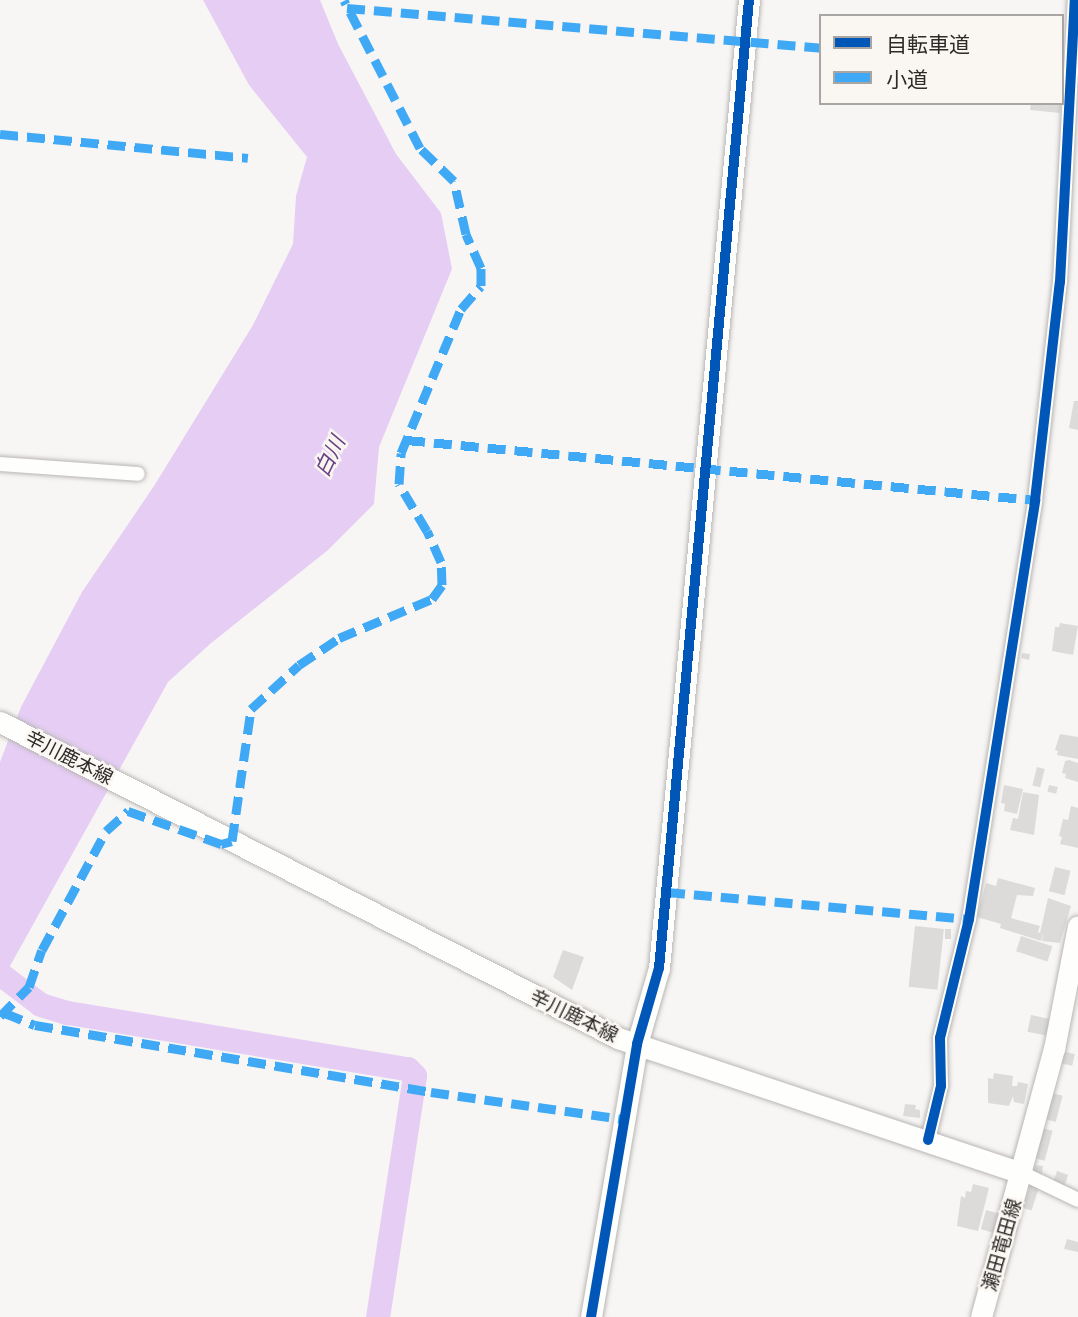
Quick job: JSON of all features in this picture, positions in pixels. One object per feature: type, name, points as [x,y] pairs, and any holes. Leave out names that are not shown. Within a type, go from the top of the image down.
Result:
[{"type":"main road","points":[[591,1317],[637,1044],[659,968],[749,0]]},
{"type":"main road","name":"辛川鹿本線","points":[[0,722],[578,1019],[637,1044],[1021,1173]]},
{"type":"main road","points":[[1021,1173],[1054,1049],[1078,926]]},
{"type":"main road","name":"瀬田竜田線","points":[[982,1317],[1021,1173]]},
{"type":"street","points":[[928,1140],[940,1086],[940,1038],[969,919],[1035,500],[1060,282],[1075,0]]},
{"type":"street","points":[[0,464],[138,474]]},
{"type":"street","points":[[1021,1173],[1078,1200]]},
{"type":"water","name":"白川","points":[[203,0],[320,0],[338,44],[396,154],[441,213],[452,269],[379,447],[374,504],[328,550],[210,644],[168,682],[0,984],[0,762],[21,707],[82,592],[154,486],[253,325],[293,244],[296,196],[307,157],[249,85]]},
{"type":"building","points":[[1031,105],[1061,105],[1060,113],[1030,110]]},
{"type":"building","points":[[1074,401],[1078,401],[1078,430],[1069,428]]},
{"type":"building","points":[[1060,623],[1078,626],[1073,655],[1052,651],[1055,627],[1059,627]]},
{"type":"building","points":[[1022,653],[1030,654],[1029,660],[1021,658]]},
{"type":"building","points":[[1060,734],[1078,737],[1078,759],[1057,755],[1058,751],[1055,750]]},
{"type":"building","points":[[1065,761],[1078,763],[1078,782],[1065,778],[1066,774],[1062,773]]},
{"type":"building","points":[[1037,767],[1045,769],[1040,787],[1032,785]]},
{"type":"building","points":[[1004,785],[1023,789],[1017,814],[1004,811],[1005,804],[1001,803]]},
{"type":"building","points":[[1049,785],[1058,787],[1056,794],[1047,792]]},
{"type":"building","points":[[1023,792],[1039,795],[1034,835],[1010,830],[1013,818],[1018,819]]},
{"type":"building","points":[[1071,806],[1078,808],[1078,848],[1060,844],[1063,819],[1068,820]]},
{"type":"building","points":[[1055,867],[1071,871],[1064,895],[1049,891]]},
{"type":"building","points":[[998,878],[1035,888],[1033,896],[1017,895],[1011,918],[1040,926],[1040,933],[1048,898],[1071,906],[1060,943],[1042,941],[1043,933],[1041,941],[1000,928],[1001,924],[977,917],[986,883],[996,886]]},
{"type":"building","points":[[915,926],[944,929],[937,990],[909,987]]},
{"type":"building","points":[[945,929],[951,929],[951,939],[945,939]]},
{"type":"building","points":[[1021,936],[1052,946],[1047,961],[1016,951]]},
{"type":"building","points":[[563,950],[584,957],[572,990],[553,977]]},
{"type":"building","points":[[1031,1015],[1050,1019],[1046,1036],[1027,1032]]},
{"type":"building","points":[[1061,1051],[1075,1054],[1072,1066],[1059,1063]]},
{"type":"building","points":[[994,1073],[1013,1076],[1012,1086],[1017,1086],[1018,1082],[1028,1084],[1024,1104],[1014,1102],[1013,1096],[1009,1106],[988,1103],[988,1078],[993,1079]]},
{"type":"building","points":[[1052,1093],[1063,1096],[1056,1122],[1045,1119]]},
{"type":"building","points":[[905,1104],[916,1105],[915,1109],[920,1110],[920,1118],[903,1116]]},
{"type":"building","points":[[1042,1128],[1053,1131],[1045,1161],[1034,1158]]},
{"type":"building","points":[[1035,1165],[1043,1166],[1042,1176],[1034,1175]]},
{"type":"building","points":[[1057,1171],[1068,1175],[1063,1188],[1052,1184]]},
{"type":"building","points":[[1031,1183],[1040,1186],[1032,1211],[1023,1208]]},
{"type":"building","points":[[973,1184],[989,1188],[978,1231],[957,1226],[961,1196],[965,1198],[966,1191],[971,1192]]},
{"type":"building","points":[[986,1210],[1001,1214],[996,1233],[981,1229]]},
{"type":"building","points":[[1067,1239],[1078,1242],[1078,1252],[1064,1249]]},
{"type":"waterway","points":[[0,974],[41,1005],[68,1013],[408,1069],[415,1076],[378,1317]]},
{"type":"marked path","points":[[0,1016],[29,987],[42,950],[106,831],[128,811],[221,844],[232,841],[251,709],[299,665],[339,638],[432,599],[442,585],[441,562],[427,531],[399,484],[401,453],[461,309],[481,286],[481,268],[466,234],[454,181],[420,148],[344,0]]},
{"type":"marked path","points":[[347,8],[819,48]]},
{"type":"marked path","points":[[0,134],[248,158]]},
{"type":"marked path","points":[[407,440],[1035,500]]},
{"type":"marked path","points":[[667,892],[969,919]]},
{"type":"marked path","points":[[5,1013],[35,1025],[431,1092],[623,1119]]},
{"type":"cycle path","points":[[591,1317],[637,1044],[659,968],[749,0]]},
{"type":"cycle path","points":[[928,1140],[941,1086],[940,1038],[969,919],[1035,500],[1060,282],[1075,0]]}]
